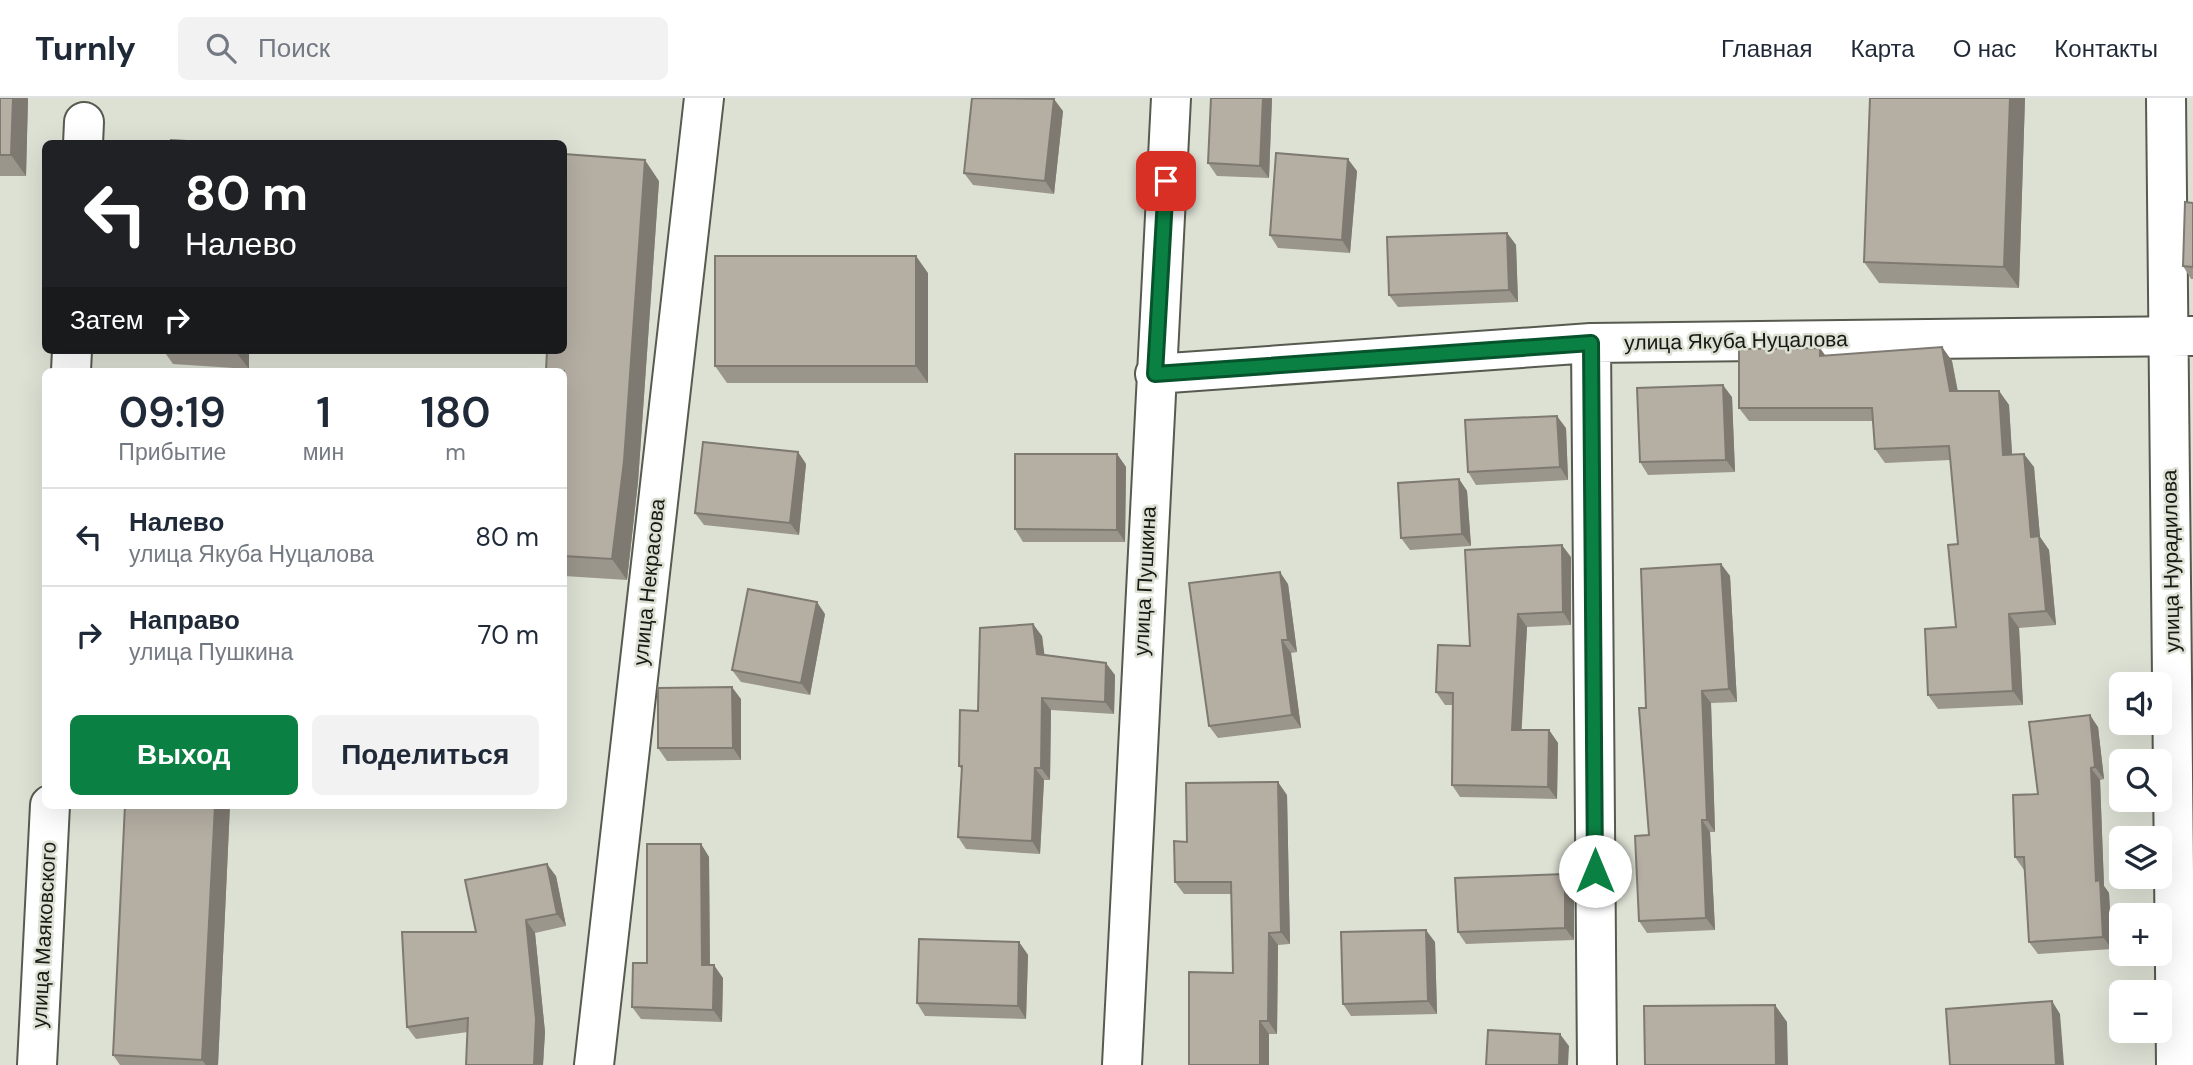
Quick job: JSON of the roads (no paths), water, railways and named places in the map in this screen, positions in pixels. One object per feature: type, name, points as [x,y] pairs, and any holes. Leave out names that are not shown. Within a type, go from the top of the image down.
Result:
[{"type":"street","name":"улица Некрасова","points":[[594,1065],[704,98]]},
{"type":"street","name":"улица Пушкина","points":[[1122,1065],[1171,98]]},
{"type":"street","name":"улица Нурадилова","points":[[2166,98],[2181,336],[2176,1065]]},
{"type":"street","name":"улица Якуба Нуцалова","points":[[1155,374],[1591,343],[2181,336]]},
{"type":"street","points":[[1591,343],[1597,1065]]},
{"type":"street","name":"улица Маяковского","points":[[37,1065],[50,809]]}]
